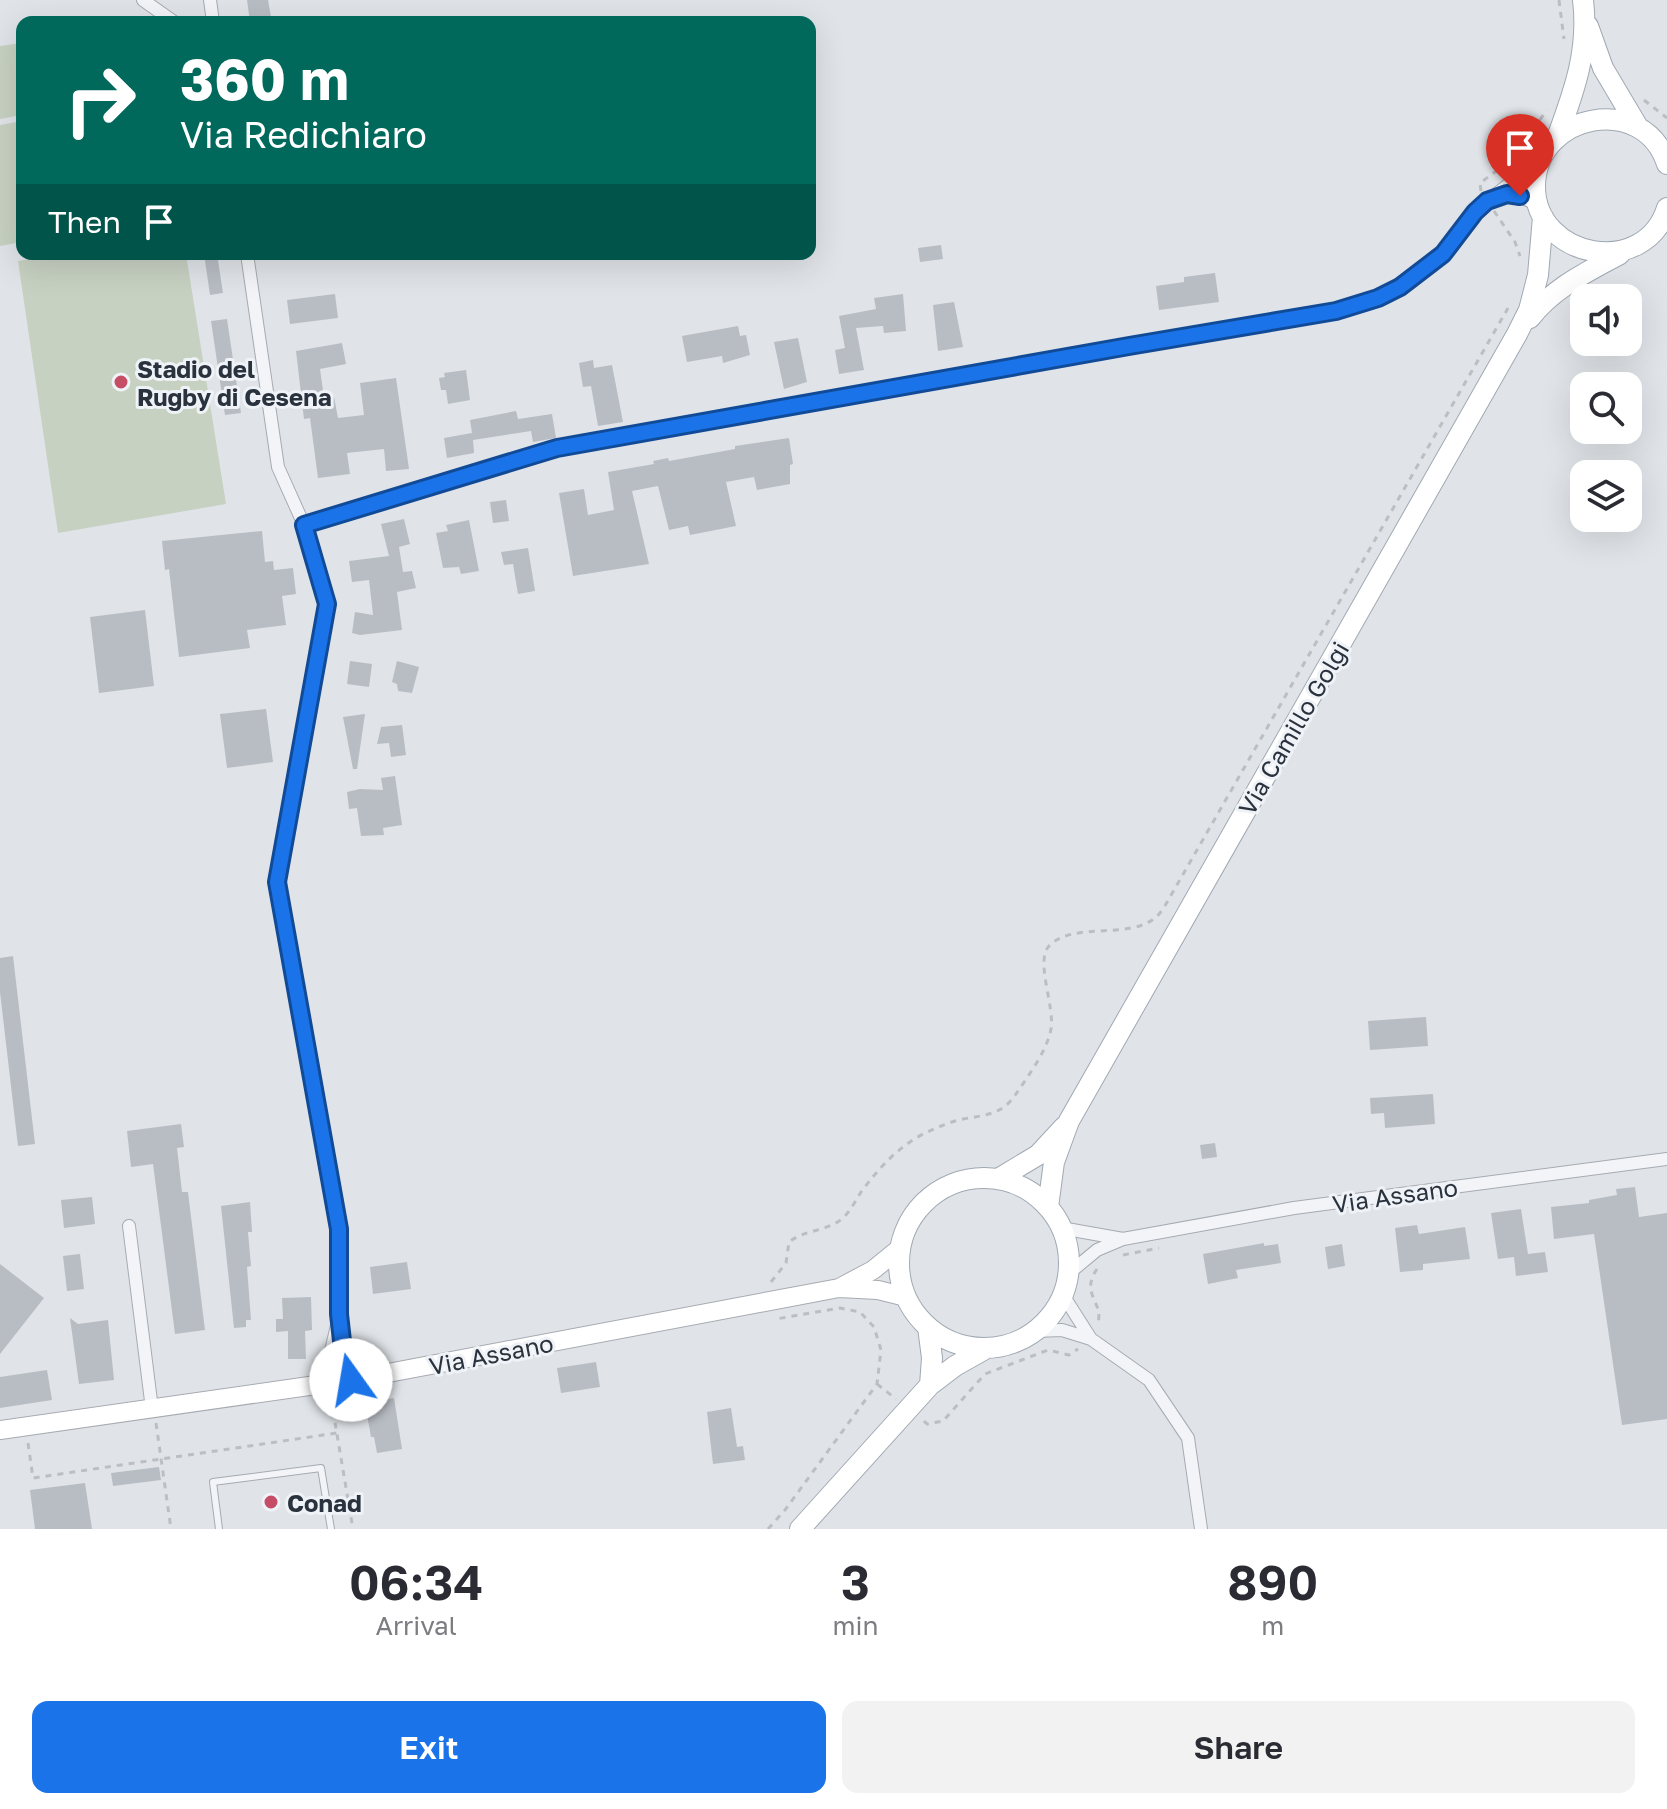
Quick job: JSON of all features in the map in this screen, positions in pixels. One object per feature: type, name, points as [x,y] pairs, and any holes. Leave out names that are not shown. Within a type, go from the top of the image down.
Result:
[{"type":"main road","points":[[1584,8],[1603,68],[1638,127],[1653,140],[1666,159]]},
{"type":"main road","points":[[1552,142],[1577,86],[1582,65],[1584,8]]},
{"type":"main road","points":[[1552,142],[1572,125],[1597,119],[1623,121],[1638,127]]},
{"type":"main road","name":"Via Camillo Golgi","points":[[1048,1207],[1054,1162],[1069,1121],[1529,310],[1538,275],[1540,211],[1535,187],[1538,167],[1552,142]]},
{"type":"main road","points":[[1660,228],[1667,208]]},
{"type":"main road","points":[[1540,211],[1564,241],[1579,249],[1603,253],[1627,250]]},
{"type":"main road","name":"Via Camillo Golgi","points":[[1517,334],[1551,295],[1660,228]]},
{"type":"main road","name":"Via Camillo Golgi","points":[[998,1179],[1038,1155],[1069,1121]]},
{"type":"main road","points":[[800,1529],[930,1385],[987,1348],[1012,1343],[1035,1331],[1051,1315],[1063,1295],[1068,1274],[1068,1251],[1061,1228],[1048,1207],[1026,1189],[998,1179],[970,1180],[943,1188],[915,1213],[905,1229],[900,1248],[899,1273],[906,1297],[915,1313],[928,1327],[956,1343],[987,1348]]},
{"type":"main road","name":"Via Assano","points":[[839,1288],[873,1270],[900,1248]]},
{"type":"main road","name":"Via Assano","points":[[0,1430],[154,1416],[839,1288],[878,1290],[906,1297]]},
{"type":"main road","points":[[928,1327],[932,1358],[930,1385]]},
{"type":"street","points":[[143,0],[166,16]]},
{"type":"street","points":[[304,525],[557,448],[1336,311],[1378,298],[1422,272],[1443,254],[1475,212],[1517,178],[1552,142]]},
{"type":"street","points":[[1487,201],[1507,194],[1520,196],[1540,211]]},
{"type":"street","points":[[248,260],[278,467],[304,525],[327,604],[277,882],[339,1229],[339,1314],[343,1350],[351,1380]]},
{"type":"street","name":"Via Assano","points":[[1068,1274],[1097,1250],[1123,1239],[1294,1208],[1667,1159]]},
{"type":"street","points":[[129,1226],[154,1416]]},
{"type":"street","name":"Via Assano","points":[[1061,1228],[1123,1239]]},
{"type":"street","points":[[1063,1295],[1091,1339]]},
{"type":"street","points":[[323,1385],[339,1314]]},
{"type":"street","points":[[1035,1331],[1062,1330],[1091,1339],[1149,1380],[1188,1438],[1201,1529]]},
{"type":"lane","points":[[219,1529],[213,1482],[321,1468],[331,1529]]},
{"type":"path","points":[[1559,0],[1565,49]]},
{"type":"path","points":[[1522,265],[1515,242],[1487,201],[1480,183],[1510,161],[1550,105]]},
{"type":"path","points":[[768,1529],[877,1384],[881,1350],[874,1327],[860,1312],[840,1308],[776,1319],[771,1282],[783,1270],[787,1248],[794,1237],[837,1222],[847,1214],[889,1158],[912,1141],[945,1124],[998,1112],[1015,1096],[1051,1031],[1051,1004],[1043,963],[1050,945],[1062,938],[1145,924],[1156,918],[1513,299]]},
{"type":"path","points":[[1112,1257],[1151,1251],[1174,1241],[1179,1229]]},
{"type":"path","points":[[877,1384],[927,1424],[937,1424],[985,1374],[1048,1350],[1069,1355],[1074,1353],[1091,1339],[1100,1319],[1089,1292],[1091,1278],[1102,1262]]},
{"type":"path","points":[[323,1385],[332,1400],[353,1529]]},
{"type":"path","points":[[154,1416],[171,1529]]},
{"type":"path","points":[[27,1439],[33,1478],[337,1433]]},
{"type":"green space","points":[[16,44],[16,116],[0,119],[0,46]]},
{"type":"green space","points":[[16,122],[16,243],[0,246],[0,125]]},
{"type":"green space","name":"Stadio del Rugby di Cesena","points":[[187,260],[226,504],[58,533],[18,261]]},
{"type":"building","points":[[247,0],[268,0],[271,16],[249,16]]},
{"type":"building","points":[[941,245],[943,259],[920,262],[918,248]]},
{"type":"building","points":[[205,260],[218,260],[223,293],[210,295]]},
{"type":"building","points":[[1215,273],[1219,302],[1159,310],[1156,286],[1184,282],[1184,277]]},
{"type":"building","points":[[335,294],[338,318],[290,324],[287,300]]},
{"type":"building","points":[[903,294],[906,331],[884,333],[883,326],[856,328],[864,370],[839,374],[835,350],[845,348],[839,316],[876,309],[874,298]]},
{"type":"building","points":[[954,302],[963,347],[938,351],[933,305]]},
{"type":"building","points":[[227,319],[241,413],[225,415],[211,321]]},
{"type":"building","points":[[738,326],[740,336],[746,335],[750,355],[723,363],[722,356],[687,362],[682,336]]},
{"type":"building","points":[[798,338],[807,382],[784,389],[774,342]]},
{"type":"building","points":[[342,343],[346,364],[320,369],[324,398],[334,397],[338,418],[364,415],[360,383],[396,378],[409,469],[386,471],[384,449],[347,453],[350,474],[318,478],[310,418],[304,419],[296,351]]},
{"type":"building","points":[[593,360],[594,368],[612,365],[623,422],[598,426],[591,386],[583,387],[579,363]]},
{"type":"building","points":[[466,370],[470,400],[448,404],[446,390],[441,390],[439,378],[445,377],[444,373]]},
{"type":"building","points":[[516,411],[518,419],[552,414],[556,438],[533,442],[531,431],[473,440],[474,453],[447,458],[444,438],[472,433],[470,420]]},
{"type":"building","points":[[789,438],[793,464],[790,465],[790,484],[757,490],[754,477],[726,482],[736,526],[690,535],[688,526],[669,530],[658,486],[632,491],[649,564],[573,576],[559,493],[584,489],[588,515],[614,510],[608,472],[654,464],[653,461],[668,458],[669,461]]},
{"type":"building","points":[[506,500],[509,521],[493,523],[490,502]]},
{"type":"building","points":[[404,519],[410,544],[399,547],[403,572],[412,571],[416,588],[397,592],[402,630],[360,635],[352,633],[355,612],[373,615],[369,580],[352,582],[349,561],[389,556],[381,524]]},
{"type":"building","points":[[469,520],[479,571],[461,574],[459,567],[443,568],[436,533],[448,531],[446,525]]},
{"type":"building","points":[[262,531],[265,562],[273,561],[274,570],[293,568],[296,594],[282,596],[286,625],[247,630],[250,648],[179,657],[169,569],[165,570],[162,541]]},
{"type":"building","points":[[528,548],[535,591],[518,594],[513,564],[504,565],[501,552]]},
{"type":"building","points":[[145,610],[154,686],[99,693],[90,617]]},
{"type":"building","points":[[350,661],[372,664],[369,687],[347,684]]},
{"type":"building","points":[[397,661],[419,667],[412,693],[398,691],[397,684],[392,682]]},
{"type":"building","points":[[266,709],[273,762],[227,768],[220,714]]},
{"type":"building","points":[[365,714],[357,769],[353,769],[343,717]]},
{"type":"building","points":[[402,725],[406,755],[391,757],[389,743],[377,744],[381,727]]},
{"type":"building","points":[[395,776],[402,825],[383,828],[384,835],[361,836],[357,808],[349,809],[347,792],[383,790],[381,778]]},
{"type":"building","points":[[13,956],[35,1144],[18,1146],[0,992],[0,958]]},
{"type":"building","points":[[1426,1017],[1428,1046],[1370,1050],[1368,1021]]},
{"type":"building","points":[[1433,1094],[1435,1124],[1385,1128],[1384,1113],[1371,1114],[1370,1098]]},
{"type":"building","points":[[181,1124],[184,1147],[177,1148],[182,1192],[188,1192],[205,1330],[175,1334],[153,1164],[131,1167],[127,1131]]},
{"type":"building","points":[[1215,1143],[1217,1157],[1202,1159],[1200,1145]]},
{"type":"building","points":[[1635,1187],[1639,1217],[1667,1213],[1667,1419],[1622,1425],[1594,1234],[1554,1239],[1551,1207],[1589,1203],[1589,1200],[1617,1195],[1616,1189]]},
{"type":"building","points":[[92,1197],[95,1224],[64,1228],[61,1200]]},
{"type":"building","points":[[250,1202],[252,1232],[248,1232],[251,1266],[247,1267],[251,1320],[246,1320],[246,1327],[234,1328],[221,1206]]},
{"type":"building","points":[[1521,1209],[1528,1254],[1545,1252],[1548,1272],[1516,1276],[1514,1257],[1498,1259],[1491,1213]]},
{"type":"building","points":[[1417,1225],[1419,1234],[1465,1227],[1470,1259],[1423,1264],[1423,1270],[1400,1272],[1395,1228]]},
{"type":"building","points":[[1264,1243],[1264,1246],[1278,1244],[1281,1263],[1236,1270],[1238,1278],[1208,1284],[1203,1254]]},
{"type":"building","points":[[1342,1244],[1345,1266],[1328,1269],[1325,1247]]},
{"type":"building","points":[[80,1254],[84,1289],[67,1291],[63,1256]]},
{"type":"building","points":[[407,1262],[411,1289],[373,1294],[370,1267]]},
{"type":"building","points":[[0,1264],[44,1298],[0,1354]]},
{"type":"building","points":[[311,1297],[312,1330],[305,1331],[306,1359],[288,1359],[288,1331],[276,1332],[276,1319],[283,1319],[282,1298]]},
{"type":"building","points":[[70,1318],[78,1324],[108,1320],[114,1380],[79,1384]]},
{"type":"building","points":[[596,1362],[600,1387],[561,1393],[557,1368]]},
{"type":"building","points":[[47,1370],[52,1400],[0,1408],[0,1377]]},
{"type":"building","points":[[394,1398],[402,1449],[377,1453],[365,1404]]},
{"type":"building","points":[[731,1408],[737,1447],[743,1446],[745,1460],[713,1464],[707,1412]]},
{"type":"building","points":[[159,1467],[161,1480],[113,1486],[111,1473]]},
{"type":"building","points":[[85,1483],[92,1529],[35,1529],[30,1490]]},
{"type":"place","name":"Stadio del Rugby di Cesena","points":[[121,382]]},
{"type":"place","name":"Conad","points":[[271,1502]]},
{"type":"route","points":[[351,1380],[343,1350],[339,1314],[339,1229],[277,882],[327,604],[304,525],[557,448],[1336,311],[1378,298],[1400,287],[1443,254],[1487,201],[1507,194],[1520,196]]}]
